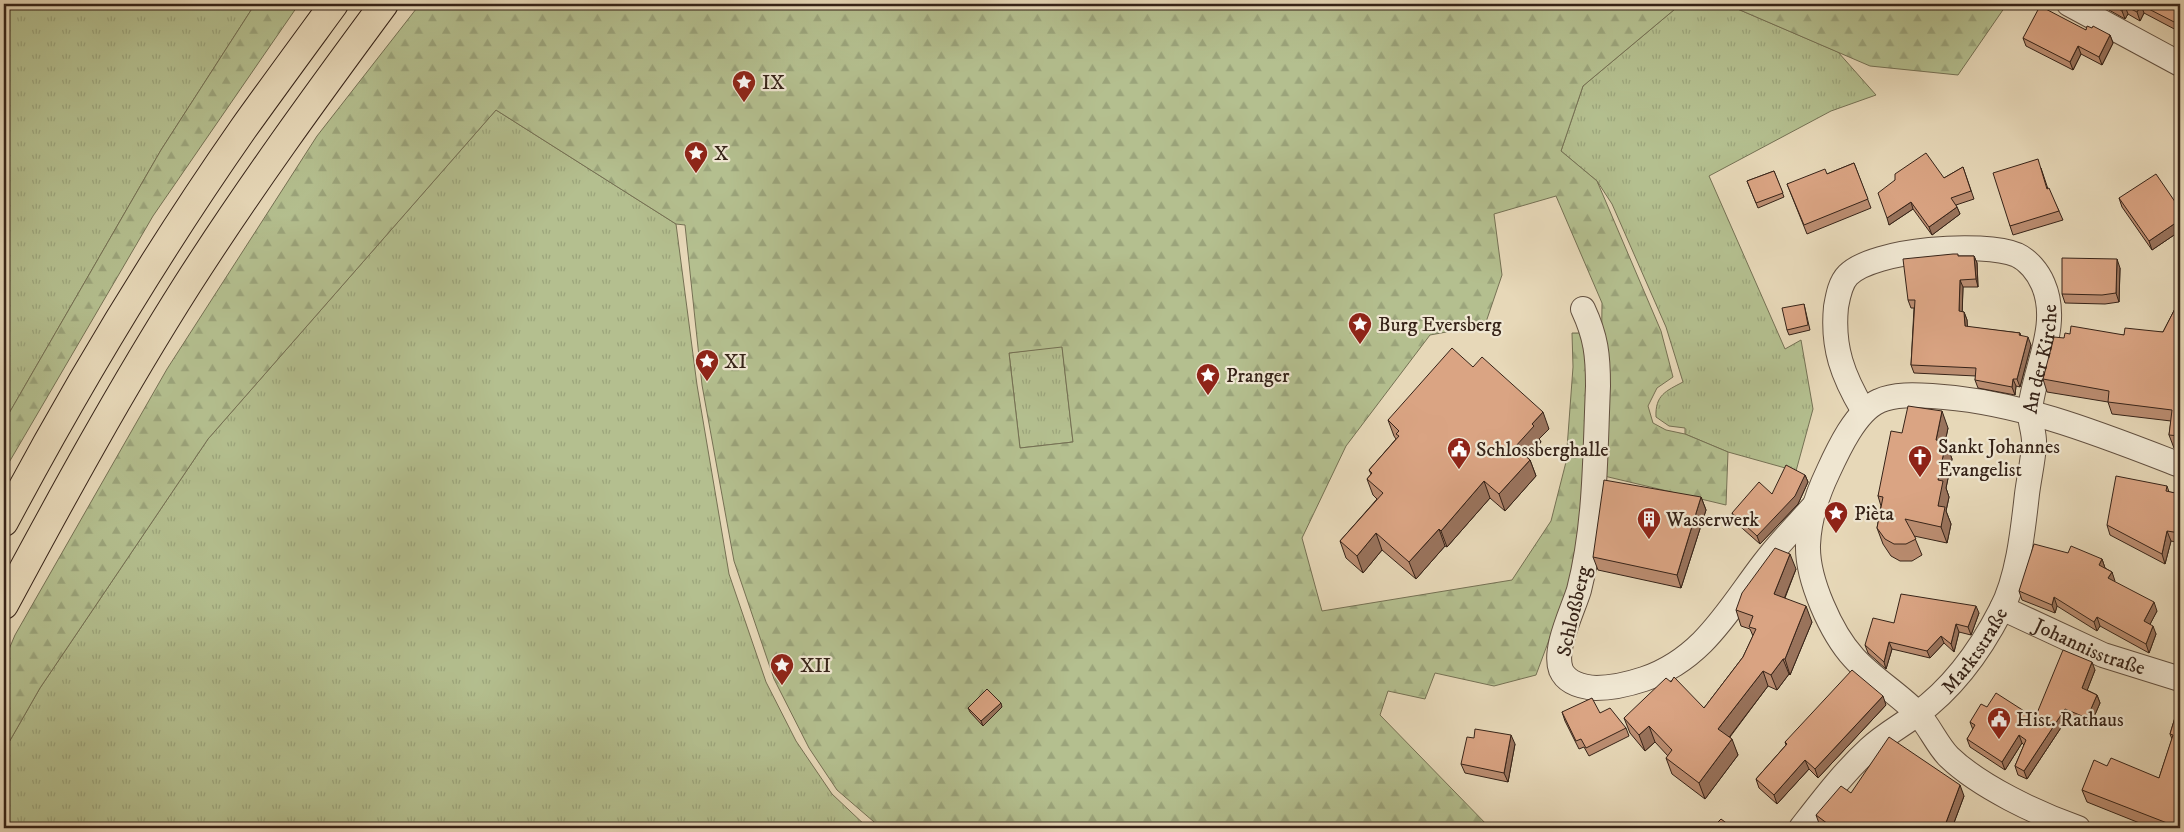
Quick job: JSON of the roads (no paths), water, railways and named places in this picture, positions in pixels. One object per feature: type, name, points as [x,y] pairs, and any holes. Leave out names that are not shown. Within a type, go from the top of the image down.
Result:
[{"type":"highway","points":[[4,522],[42,451],[138,288],[243,130],[334,4]]},
{"type":"highway","points":[[4,605],[87,450],[188,284],[296,123],[384,4]]},
{"type":"street","points":[[2069,4],[2180,64]]},
{"type":"street","name":"An der Kirche","points":[[1974,248],[1992,249],[2017,255],[2029,263],[2043,283],[2050,310],[2049,325],[2030,412],[1985,402],[1921,396],[1897,397],[1879,401],[1864,410],[1849,386],[1836,347],[1834,329],[1837,301],[1847,276],[1861,265],[1906,252],[1974,248]]},
{"type":"street","name":"Schloßberg","points":[[1583,309],[1593,332],[1598,361],[1598,386],[1589,541],[1579,590],[1563,637],[1559,656],[1561,670],[1568,679],[1584,687],[1623,685],[1673,667],[1709,637],[1765,562],[1814,506]]},
{"type":"street","points":[[1864,410],[1834,459],[1814,506],[1808,544],[1808,557],[1818,597],[1830,623],[1840,642],[1852,657],[1918,714],[1948,756],[1962,767],[2012,798],[2078,828]]},
{"type":"street","points":[[2030,412],[2109,437],[2180,464]]},
{"type":"street","name":"Marktstraße","points":[[1800,828],[1852,765],[1883,737],[1918,714],[1939,695],[1974,657],[2002,608],[2015,567],[2024,528],[2034,443],[2030,412]]},
{"type":"street","name":"Johannisstraße","points":[[2002,608],[2103,655],[2180,679]]},
{"type":"place","name":"IX","points":[[744,103]]},
{"type":"place","name":"X","points":[[696,174]]},
{"type":"place","name":"Burg Eversberg","points":[[1360,345]]},
{"type":"place","name":"XI","points":[[707,382]]},
{"type":"place","name":"Pranger","points":[[1208,396]]},
{"type":"place","name":"Schlossberghalle","points":[[1459,470]]},
{"type":"place","name":"Sankt Johannes Evangelist","points":[[1920,478]]},
{"type":"place","name":"Pièta","points":[[1836,534]]},
{"type":"place","name":"Wasserwerk","points":[[1649,540]]},
{"type":"place","name":"XII","points":[[782,686]]},
{"type":"place","name":"Hist. Rathaus","points":[[1999,740]]}]
